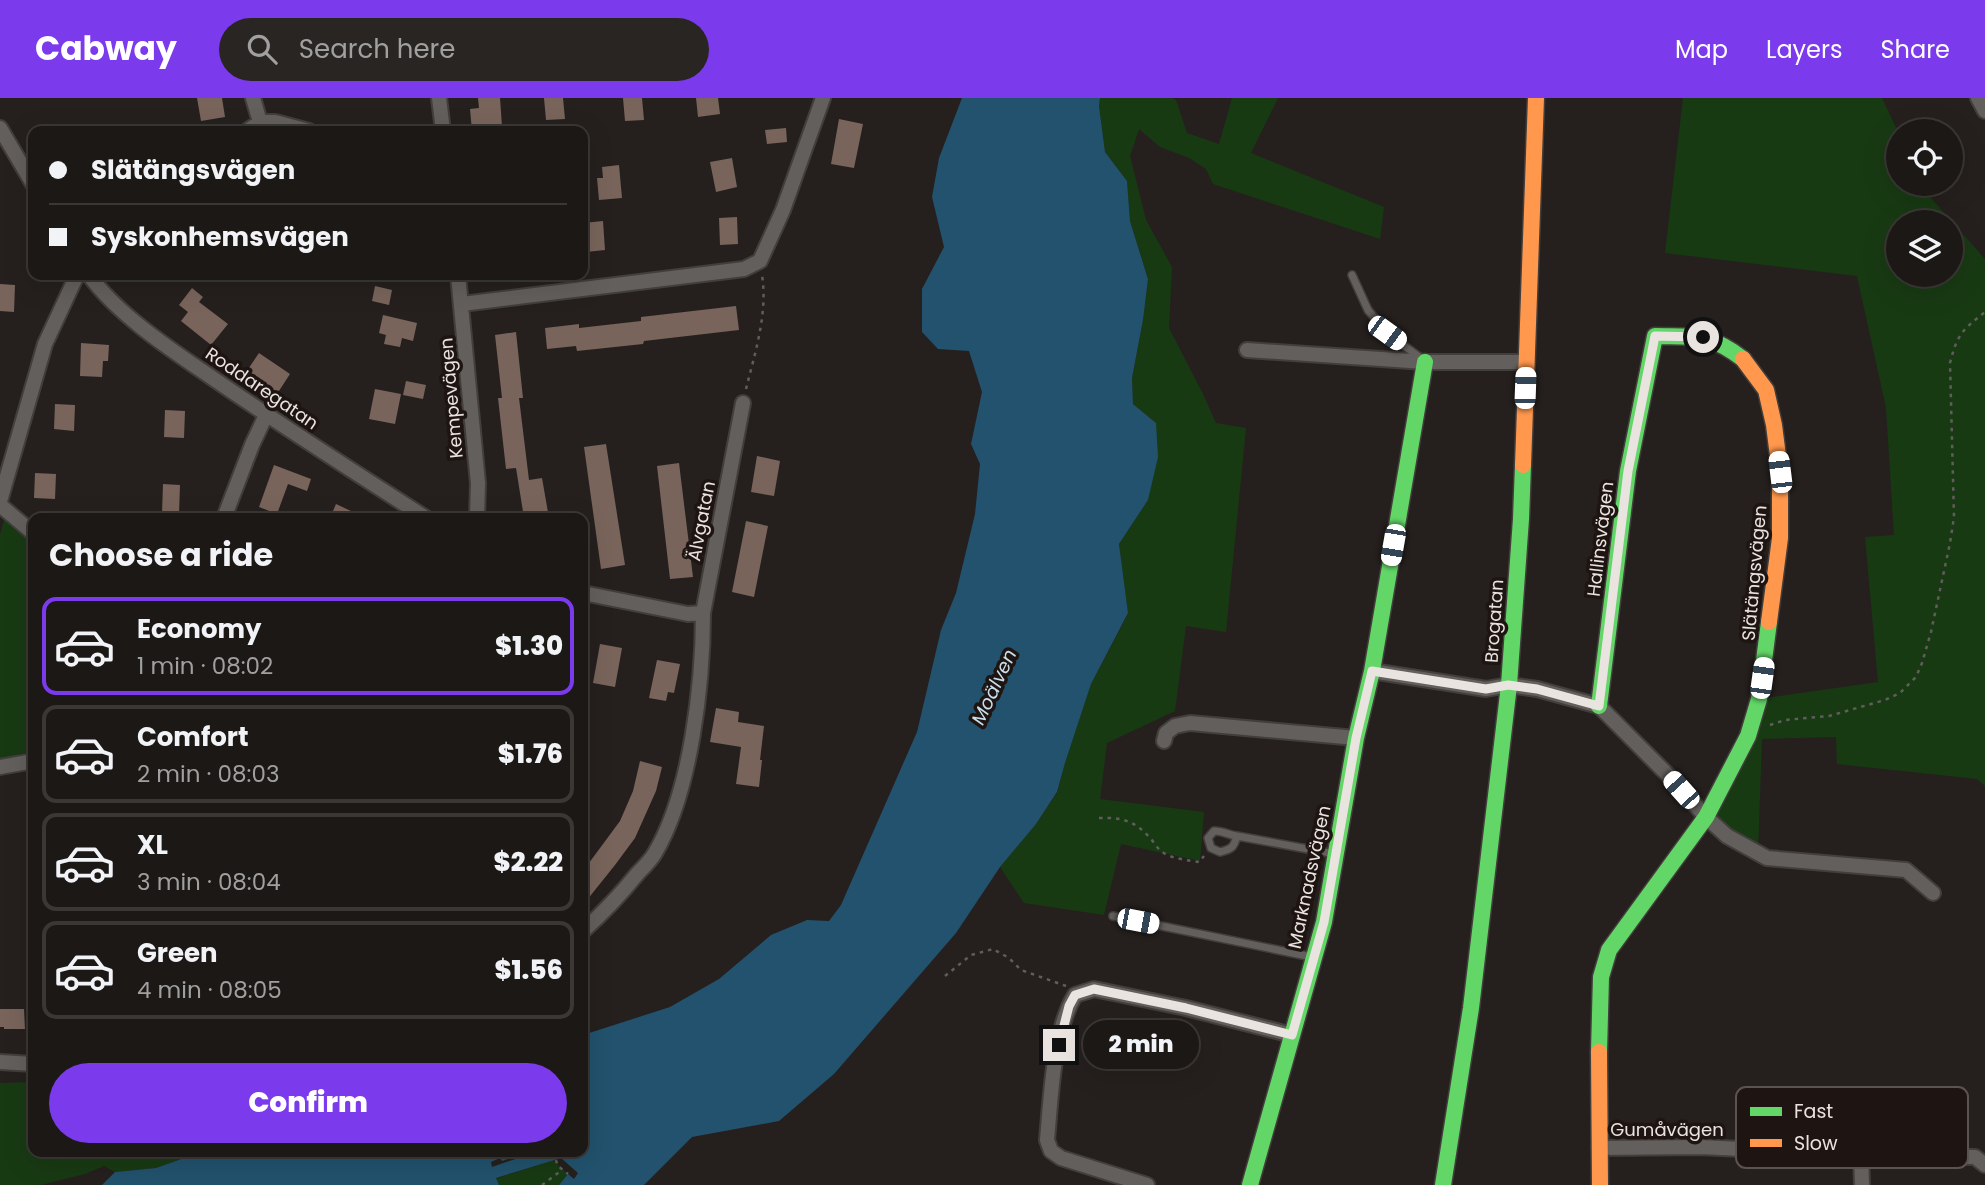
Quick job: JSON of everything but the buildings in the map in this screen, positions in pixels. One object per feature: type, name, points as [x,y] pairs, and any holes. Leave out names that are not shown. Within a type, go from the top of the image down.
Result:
[{"type":"street","points":[[253,98],[260,122]]},
{"type":"street","points":[[439,98],[442,126]]},
{"type":"street","points":[[462,304],[744,269],[760,261],[784,207],[823,98]]},
{"type":"street","name":"Brogatan","points":[[1443,1185],[1471,1008],[1508,685],[1521,519],[1536,98]]},
{"type":"street","points":[[1978,98],[1985,111]]},
{"type":"street","points":[[254,126],[260,122],[290,126]]},
{"type":"street","points":[[0,128],[28,176]]},
{"type":"street","points":[[28,528],[0,503],[45,344],[74,280]]},
{"type":"street","name":"Roddaregatan","points":[[93,280],[114,304],[179,355],[266,415],[418,513]]},
{"type":"street","name":"Kempevägen","points":[[459,280],[478,483],[477,513]]},
{"type":"street","name":"Slätängsvägen","points":[[1600,1185],[1598,1077],[1601,977],[1609,950],[1706,817],[1748,736],[1759,699],[1780,538],[1780,472],[1766,390],[1743,358],[1721,343],[1703,337],[1655,336]]},
{"type":"street","name":"Hallinsvägen","points":[[1599,706],[1628,471],[1655,336]]},
{"type":"street","points":[[1247,350],[1425,362],[1526,362]]},
{"type":"street","name":"Marknadsvägen","points":[[1250,1185],[1324,922],[1356,738],[1372,671],[1425,362]]},
{"type":"street","name":"Älvgatan","points":[[588,926],[627,887],[655,853],[673,813],[684,776],[695,716],[703,642],[703,613],[743,403]]},
{"type":"street","points":[[226,513],[251,445],[266,415]]},
{"type":"street","points":[[588,594],[688,614],[703,613]]},
{"type":"street","points":[[1372,671],[1486,689],[1508,685],[1537,689],[1599,706],[1727,836],[1767,858],[1906,870],[1933,892]]},
{"type":"street","points":[[1164,741],[1166,733],[1175,726],[1190,723],[1356,738]]},
{"type":"street","points":[[0,767],[28,762]]},
{"type":"street","points":[[1147,1185],[1061,1158],[1051,1151],[1047,1140],[1054,1065],[1069,1006],[1075,995],[1094,989],[1186,1008],[1292,1035]]},
{"type":"street","points":[[0,1062],[28,1064]]},
{"type":"street","name":"Gumåvägen","points":[[1599,1149],[1701,1146],[1736,1148]]},
{"type":"street","name":"Gumåvägen","points":[[1968,1157],[1975,1157],[1985,1165]]},
{"type":"lane","points":[[1352,275],[1368,310],[1387,333],[1425,362]]},
{"type":"lane","points":[[1237,836],[1230,850],[1220,852],[1211,848],[1208,838],[1214,831],[1223,831],[1335,854]]},
{"type":"lane","points":[[1113,916],[1313,957]]},
{"type":"path","points":[[743,403],[758,341],[764,288],[760,261]]},
{"type":"path","points":[[1748,736],[1785,720],[1829,716],[1885,700],[1900,693],[1916,677],[1931,632],[1954,517],[1950,363],[1955,342],[1966,327],[1985,312]]},
{"type":"path","points":[[1099,818],[1116,817],[1135,824],[1150,837],[1161,852],[1175,857],[1199,862],[1211,848]]},
{"type":"path","points":[[945,976],[971,954],[993,949],[1009,958],[1021,970],[1086,992]]},
{"type":"path","points":[[555,1157],[562,1170],[568,1174]]},
{"type":"path","points":[[542,1185],[562,1170]]},
{"type":"green space","points":[[1100,98],[1172,98],[1176,100],[1187,133],[1219,144],[1232,98],[1278,98],[1251,153],[1384,207],[1380,239],[1213,184],[1206,169],[1189,158],[1160,147],[1139,129],[1130,156],[1146,220],[1172,267],[1169,328],[1216,423],[1246,428],[1226,632],[1186,626],[1175,711],[1107,743],[1100,799],[1204,812],[1200,861],[1121,844],[1104,915],[1024,903],[1000,867],[1036,824],[1057,793],[1091,684],[1128,614],[1119,544],[1148,500],[1156,423],[1133,404],[1132,378],[1148,278],[1130,221],[1127,181],[1105,152]]},
{"type":"green space","points":[[1683,98],[1882,98],[1892,119],[1886,119],[1886,196],[1929,196],[1942,210],[1886,210],[1886,287],[1963,287],[1963,234],[1985,259],[1985,786],[1977,779],[1837,764],[1836,737],[1762,739],[1758,852],[1706,817],[1759,699],[1878,682],[1865,537],[1894,535],[1886,408],[1857,276],[1665,253]]},
{"type":"green space","points":[[4,520],[28,537],[28,752],[0,759],[0,535]]},
{"type":"green space","points":[[28,1082],[28,1157],[187,1157],[156,1168],[115,1172],[104,1166],[85,1174],[41,1185],[0,1185],[0,1083]]},
{"type":"green space","points":[[553,1160],[568,1174],[559,1185],[499,1185],[495,1179]]},
{"type":"water","name":"Moälven","points":[[962,98],[1100,98],[1105,152],[1127,181],[1130,221],[1148,279],[1132,378],[1133,404],[1156,423],[1158,457],[1148,500],[1119,544],[1128,613],[1091,684],[1057,792],[1036,824],[1000,867],[956,933],[834,1074],[779,1121],[692,1137],[644,1185],[559,1185],[568,1174],[574,1179],[578,1173],[561,1158],[496,1178],[499,1185],[102,1185],[115,1172],[156,1168],[187,1157],[514,1157],[491,1162],[492,1167],[521,1157],[588,1157],[588,1033],[670,1007],[719,979],[771,935],[807,920],[829,921],[841,905],[917,732],[941,630],[956,593],[975,514],[980,464],[971,444],[982,392],[969,351],[938,349],[922,332],[922,289],[944,247],[932,197],[939,158]]},
{"type":"traffic: fast","points":[[1599,706],[1628,471],[1655,336],[1701,338],[1721,345],[1743,359]]},
{"type":"traffic: fast","points":[[1250,1185],[1324,922],[1356,738],[1372,671],[1425,362]]},
{"type":"traffic: fast","points":[[1443,1185],[1471,1008],[1509,685],[1523,465]]},
{"type":"traffic: fast","points":[[1599,1052],[1601,977],[1609,950],[1706,817],[1748,736],[1759,699],[1769,622]]},
{"type":"traffic: slow","points":[[1523,465],[1536,98]]},
{"type":"traffic: slow","points":[[1743,359],[1766,390],[1780,472],[1780,538],[1769,622]]},
{"type":"traffic: slow","points":[[1599,1052],[1600,1185]]},
{"type":"route","points":[[1059,1045],[1069,1006],[1075,995],[1094,989],[1186,1008],[1292,1035],[1324,922],[1356,738],[1372,671],[1486,689],[1508,685],[1537,689],[1599,706],[1628,471],[1655,336],[1703,337]]}]
